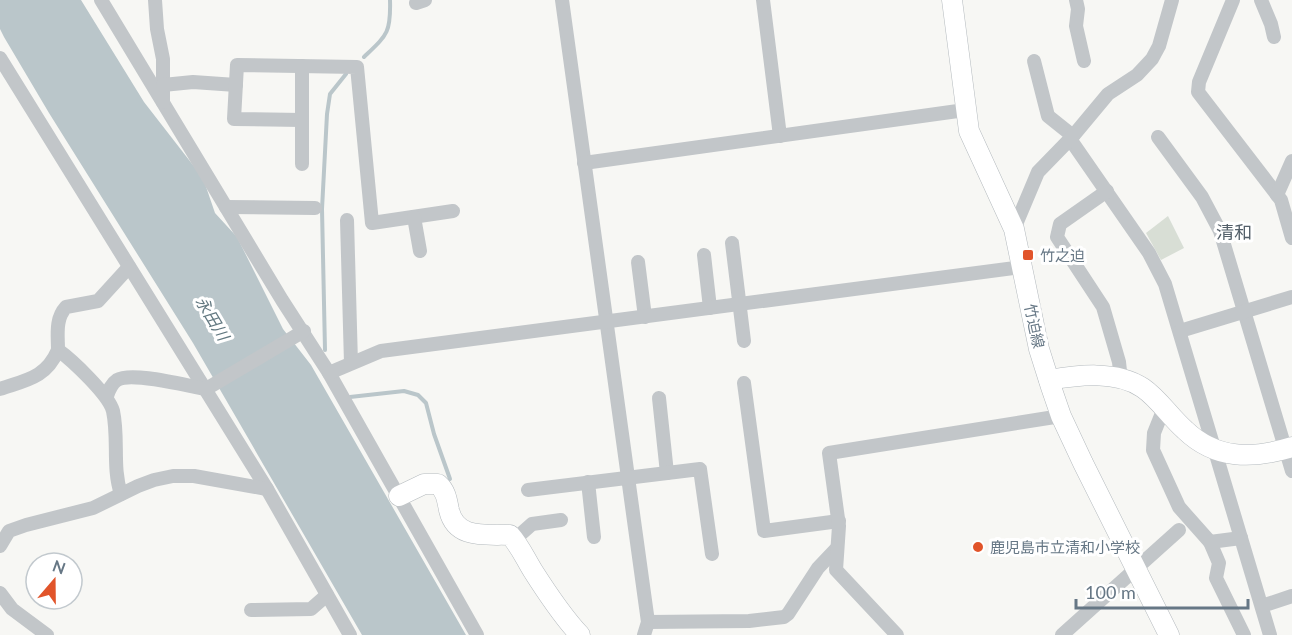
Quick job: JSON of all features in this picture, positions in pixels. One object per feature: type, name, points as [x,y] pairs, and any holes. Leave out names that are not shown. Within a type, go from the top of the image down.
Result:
[{"type":"street","points":[[100,0],[282,300],[329,373],[477,635]]},
{"type":"street","points":[[155,0],[157,29],[163,59],[163,102]]},
{"type":"street","points":[[562,0],[628,478],[646,629],[784,616],[788,614],[818,568],[837,548]]},
{"type":"street","points":[[763,0],[780,136]]},
{"type":"street","name":"竹迫線","points":[[952,0],[969,131],[976,151],[1014,229],[1039,349],[1061,416],[1169,635]]},
{"type":"street","points":[[1076,0],[1078,9],[1076,26],[1083,61]]},
{"type":"street","points":[[1014,229],[1038,172],[1108,94],[1137,75],[1152,59],[1159,46],[1172,0]]},
{"type":"street","points":[[1233,0],[1197,87],[1198,92],[1281,200],[1292,238]]},
{"type":"street","points":[[1261,0],[1274,37]]},
{"type":"street","points":[[0,58],[267,489],[350,635]]},
{"type":"street","points":[[1034,61],[1048,116],[1071,137],[1154,263],[1165,284],[1270,635]]},
{"type":"street","points":[[302,120],[234,119],[237,65],[357,67],[372,223],[453,211]]},
{"type":"street","points":[[302,66],[302,164]]},
{"type":"street","points":[[164,86],[194,82],[236,86]]},
{"type":"street","points":[[584,163],[965,110]]},
{"type":"street","points":[[1158,137],[1212,213],[1220,231],[1289,448],[1292,471]]},
{"type":"street","points":[[1277,195],[1292,161]]},
{"type":"street","points":[[1107,191],[1060,224],[1057,237],[1103,307],[1119,362],[1121,380]]},
{"type":"street","points":[[226,207],[315,208]]},
{"type":"street","points":[[414,217],[420,251]]},
{"type":"street","points":[[346,220],[351,363]]},
{"type":"street","points":[[732,243],[744,341]]},
{"type":"street","points":[[704,255],[710,308]]},
{"type":"street","points":[[638,262],[645,317]]},
{"type":"street","points":[[0,389],[32,380],[53,362],[58,350],[57,330],[62,312],[66,307],[98,301],[129,267]]},
{"type":"street","points":[[329,373],[381,351],[1022,267]]},
{"type":"street","points":[[1180,331],[1292,297]]},
{"type":"street","points":[[106,396],[114,382],[131,377],[206,389],[304,331]]},
{"type":"street","points":[[58,350],[73,360],[97,389],[106,396],[113,410],[116,478],[122,494]]},
{"type":"street","points":[[1049,380],[1093,376],[1121,380],[1141,387],[1184,430],[1201,443],[1215,449],[1243,456],[1289,448]]},
{"type":"street","points":[[744,383],[764,531],[838,521]]},
{"type":"street","points":[[659,398],[667,473]]},
{"type":"street","points":[[1164,408],[1154,433],[1153,450],[1179,507],[1210,542],[1219,563],[1216,578],[1244,635]]},
{"type":"street","points":[[895,634],[836,570],[838,521],[829,453],[1061,416]]},
{"type":"street","points":[[528,490],[700,469],[712,554]]},
{"type":"street","points":[[0,546],[9,531],[93,508],[154,480],[194,476],[267,489]]},
{"type":"street","points":[[588,482],[594,537]]},
{"type":"street","points":[[399,496],[424,484],[438,484],[447,497],[450,514],[459,529],[468,533],[510,535],[543,588],[580,635]]},
{"type":"street","points":[[514,540],[532,524],[561,520]]},
{"type":"street","points":[[1062,635],[1179,530]]},
{"type":"street","points":[[1210,542],[1241,538]]},
{"type":"street","points":[[0,593],[12,609],[47,635]]},
{"type":"street","points":[[250,610],[311,609],[327,595]]},
{"type":"street","points":[[1262,606],[1292,596]]},
{"type":"shaded area","points":[[1168,216],[1184,248],[1161,260],[1146,233]]},
{"type":"water","name":"永田川","points":[[0,0],[81,0],[144,102],[203,178],[215,213],[237,237],[283,329],[311,365],[466,635],[362,635],[193,343],[4,37],[0,29]]},
{"type":"waterway","points":[[364,57],[386,33],[390,20],[390,0]]},
{"type":"waterway","points":[[325,350],[322,209],[327,114],[330,94],[346,74]]},
{"type":"waterway","points":[[350,397],[404,391],[418,395],[426,403],[450,479]]},
{"type":"place","name":"竹之迫","points":[[1028,255]]},
{"type":"place","name":"鹿児島市立清和小学校","points":[[978,547]]},
{"type":"district","name":"清和","points":[[1234,232]]}]
